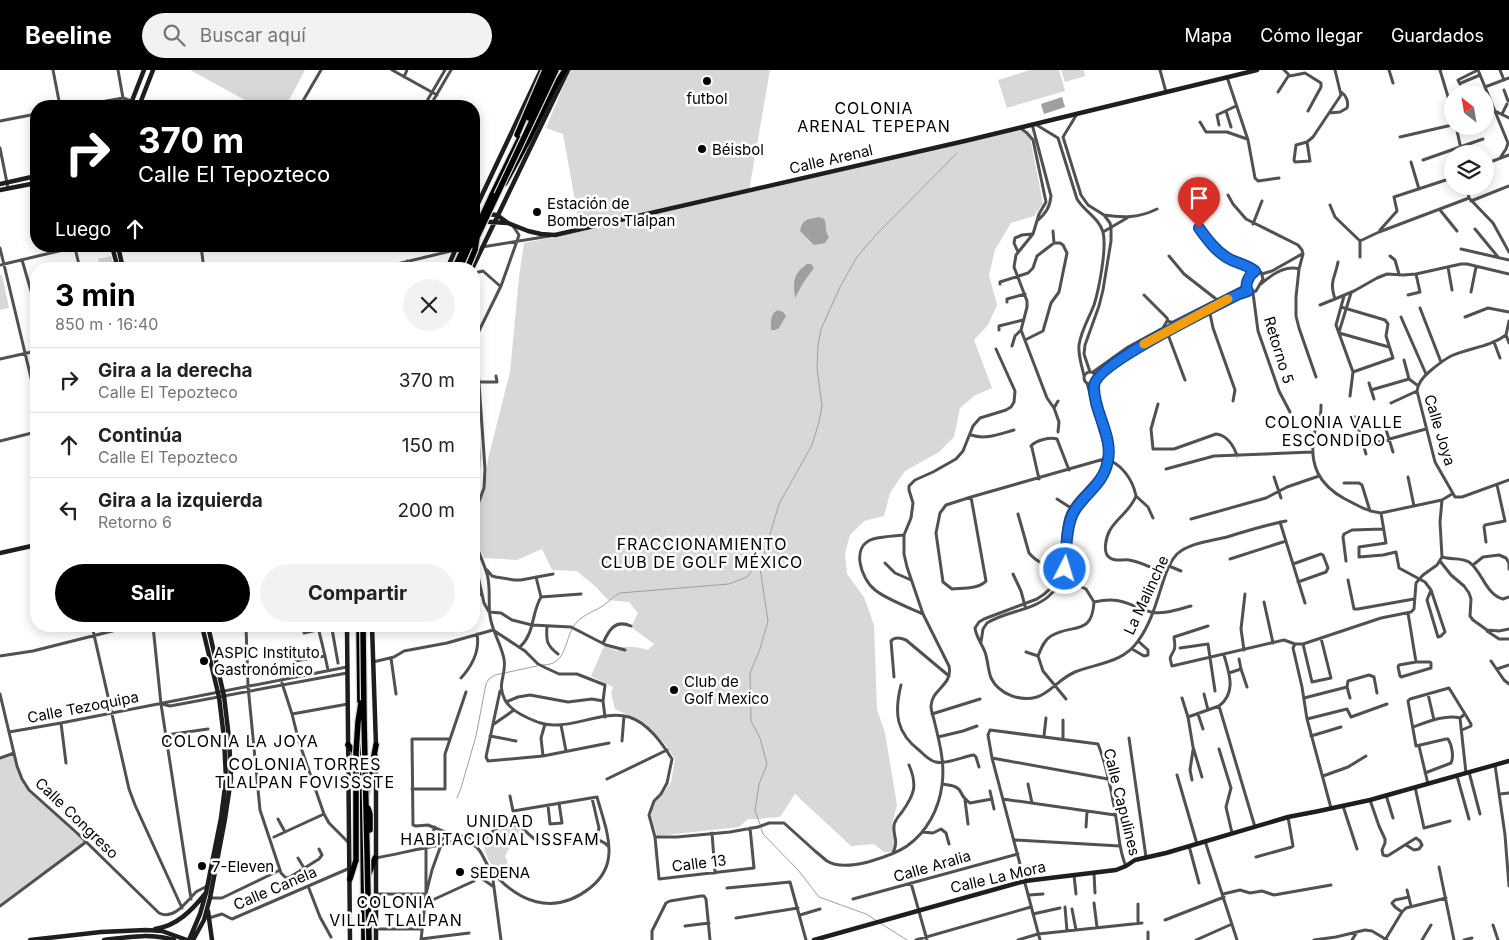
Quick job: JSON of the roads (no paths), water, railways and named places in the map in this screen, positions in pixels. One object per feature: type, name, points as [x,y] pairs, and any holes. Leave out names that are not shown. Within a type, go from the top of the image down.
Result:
[{"type":"highway","points":[[496,196],[517,135],[543,70]]},
{"type":"highway","points":[[505,169],[554,70]]},
{"type":"highway","points":[[480,227],[547,93],[554,70]]},
{"type":"highway","points":[[480,226],[554,70]]},
{"type":"highway","points":[[547,93],[565,70]]},
{"type":"highway","points":[[496,196],[530,139],[556,84],[565,70]]},
{"type":"highway","points":[[534,108],[538,78]]},
{"type":"highway","points":[[362,632],[361,701],[366,940]]},
{"type":"highway","points":[[362,632],[366,940]]},
{"type":"highway","points":[[362,632],[366,803],[370,814],[366,940]]},
{"type":"highway","points":[[350,879],[356,860],[356,752],[361,701]]},
{"type":"highway","points":[[348,745],[354,751],[359,788],[364,794]]},
{"type":"highway","points":[[366,940],[367,878],[364,794],[376,745]]},
{"type":"highway","points":[[367,878],[375,858]]},
{"type":"main road","points":[[133,100],[144,70]]},
{"type":"main road","points":[[142,100],[154,70]]},
{"type":"main road","points":[[480,198],[543,70]]},
{"type":"main road","points":[[481,248],[541,125],[565,70]]},
{"type":"main road","name":"Calle Arenal","points":[[555,235],[970,140],[1257,70]]},
{"type":"main road","points":[[510,175],[515,170],[535,132],[541,125]]},
{"type":"main road","points":[[0,184],[30,177]]},
{"type":"main road","points":[[0,190],[30,184]]},
{"type":"main road","points":[[480,213],[497,215],[510,224]]},
{"type":"main road","points":[[480,221],[510,224],[541,234],[555,235]]},
{"type":"main road","points":[[0,553],[30,546]]},
{"type":"main road","points":[[146,930],[162,931],[186,939],[200,914],[221,818],[226,779],[221,694],[204,632]]},
{"type":"main road","points":[[193,940],[204,920],[210,898],[231,778],[229,738],[209,632]]},
{"type":"main road","points":[[346,632],[350,940]]},
{"type":"main road","points":[[372,632],[376,745],[376,940]]},
{"type":"main road","name":"Calle La Mora","points":[[814,940],[1025,880],[1116,870],[1134,860],[1197,844],[1288,817],[1370,800],[1509,761]]},
{"type":"main road","points":[[30,940],[101,932],[159,929],[178,920],[191,910],[206,893]]},
{"type":"main road","points":[[207,908],[212,940]]},
{"type":"main road","points":[[101,932],[103,940],[146,935],[174,940]]},
{"type":"street","points":[[53,70],[59,100]]},
{"type":"street","points":[[118,70],[123,98],[126,100]]},
{"type":"street","points":[[303,100],[320,70]]},
{"type":"street","points":[[392,70],[437,95]]},
{"type":"street","points":[[404,77],[407,70]]},
{"type":"street","points":[[428,100],[444,70]]},
{"type":"street","points":[[434,100],[451,70]]},
{"type":"street","points":[[1160,70],[1166,92]]},
{"type":"street","points":[[1284,70],[1293,76],[1305,73],[1321,83],[1321,88],[1308,111]]},
{"type":"street","points":[[1329,113],[1340,112],[1347,108],[1347,100],[1341,92],[1335,70]]},
{"type":"street","points":[[1389,70],[1393,83]]},
{"type":"street","points":[[1440,70],[1445,85]]},
{"type":"street","points":[[1480,75],[1460,84],[1458,80],[1478,70],[1484,85]]},
{"type":"street","points":[[1500,70],[1504,80]]},
{"type":"street","points":[[1278,92],[1289,75]]},
{"type":"street","points":[[1227,77],[1248,140],[1256,180],[1279,178]]},
{"type":"street","points":[[1490,85],[1509,78]]},
{"type":"street","points":[[1502,114],[1508,103],[1508,95],[1504,90]]},
{"type":"street","points":[[1307,142],[1310,161],[1295,162],[1296,145],[1307,142],[1312,137],[1341,92]]},
{"type":"street","points":[[112,100],[123,98]]},
{"type":"street","points":[[1219,125],[1217,115],[1236,106]]},
{"type":"street","points":[[1226,110],[1231,127]]},
{"type":"street","points":[[1494,111],[1509,118]]},
{"type":"street","points":[[1494,111],[1508,143],[1500,158]]},
{"type":"street","points":[[1058,138],[1061,139],[1078,113]]},
{"type":"street","points":[[0,121],[30,115]]},
{"type":"street","points":[[1200,122],[1206,132],[1227,132],[1248,140]]},
{"type":"street","points":[[1033,124],[1058,138],[1077,199],[1081,206],[1099,223],[1103,232],[1102,262],[1098,287],[1080,344],[1079,355],[1102,438],[1106,460],[1097,478],[1066,516],[1063,569]]},
{"type":"street","points":[[1033,124],[1050,196],[1050,204],[1047,210],[1037,221]]},
{"type":"street","points":[[1019,128],[1033,140],[1046,202],[1039,214],[1033,234],[1018,252],[1015,260],[1014,267],[1025,294],[1027,307],[1021,330],[1047,398],[1054,408],[1058,422],[1058,432]]},
{"type":"street","points":[[1400,136],[1444,128]]},
{"type":"street","points":[[1063,136],[1084,201],[1104,215],[1110,223],[1110,241],[1103,290],[1085,345],[1084,354],[1096,378]]},
{"type":"street","points":[[1468,145],[1483,139]]},
{"type":"street","points":[[1061,149],[1064,146],[1067,147]]},
{"type":"street","points":[[0,148],[8,188]]},
{"type":"street","points":[[1423,160],[1444,153]]},
{"type":"street","points":[[1494,160],[1509,155]]},
{"type":"street","points":[[1411,162],[1419,189]]},
{"type":"street","points":[[1379,232],[1397,211],[1394,198],[1444,181]]},
{"type":"street","points":[[1360,241],[1379,232],[1509,186]]},
{"type":"street","points":[[1228,195],[1246,219],[1298,245],[1303,254],[1299,269],[1296,316],[1316,377]]},
{"type":"street","points":[[1469,195],[1470,200],[1493,223],[1509,252]]},
{"type":"street","points":[[1253,224],[1262,201]]},
{"type":"street","points":[[1330,205],[1335,217],[1360,241],[1360,257]]},
{"type":"street","points":[[1103,232],[1128,218],[1147,214],[1157,209]]},
{"type":"street","points":[[1440,210],[1457,230]]},
{"type":"street","points":[[1104,215],[1128,218]]},
{"type":"street","points":[[480,327],[501,286],[519,235],[510,224]]},
{"type":"street","points":[[1199,228],[1212,246],[1227,258],[1262,274],[1272,271],[1303,254]]},
{"type":"street","points":[[1474,229],[1498,258]]},
{"type":"street","points":[[1053,231],[1054,244]]},
{"type":"street","points":[[1018,252],[1014,243],[1015,238],[1033,234]]},
{"type":"street","points":[[481,248],[555,235]]},
{"type":"street","points":[[1000,284],[1000,282],[1031,271],[1038,256],[1054,244],[1060,242],[1065,248],[1067,253],[1059,292],[1051,303],[1044,331],[1025,340]]},
{"type":"street","points":[[0,248],[2,265],[30,374]]},
{"type":"street","points":[[1461,249],[1509,260]]},
{"type":"street","points":[[2,265],[54,252]]},
{"type":"street","points":[[404,262],[438,252]]},
{"type":"street","points":[[1169,256],[1184,274],[1216,299]]},
{"type":"street","points":[[1390,256],[1396,260],[1398,274]]},
{"type":"street","points":[[22,260],[30,288]]},
{"type":"street","points":[[1335,299],[1332,281],[1338,262]]},
{"type":"street","points":[[1320,305],[1364,287],[1387,274],[1416,274],[1461,264],[1509,274]]},
{"type":"street","points":[[1448,267],[1452,290]]},
{"type":"street","points":[[1471,292],[1476,267]]},
{"type":"street","points":[[1260,284],[1267,278],[1288,268],[1299,269]]},
{"type":"street","points":[[1084,376],[1128,347],[1163,328],[1166,322],[1170,322],[1246,285],[1251,274],[1255,271]]},
{"type":"street","points":[[480,272],[483,272],[501,286]]},
{"type":"street","points":[[981,643],[983,630],[987,623],[1025,606],[1036,604],[1049,596],[1057,588],[1063,569],[1071,518],[1075,510],[1102,479],[1106,460],[1107,442],[1094,392],[1096,378],[1132,350],[1239,294],[1248,291],[1253,293],[1260,284],[1262,274]]},
{"type":"street","points":[[1408,295],[1420,292],[1416,274]]},
{"type":"street","points":[[1246,285],[1248,291]]},
{"type":"street","name":"Retorno 5","points":[[1253,293],[1258,331],[1279,391],[1290,412]]},
{"type":"street","points":[[1343,307],[1350,293]]},
{"type":"street","points":[[1008,302],[1006,299],[1025,294]]},
{"type":"street","points":[[1144,295],[1170,322]]},
{"type":"street","points":[[1344,296],[1339,333],[1352,372],[1350,396]]},
{"type":"street","points":[[1343,307],[1387,322],[1386,336],[1393,358],[1352,372]]},
{"type":"street","points":[[1420,308],[1441,362]]},
{"type":"street","points":[[1465,317],[1488,308],[1509,312]]},
{"type":"street","points":[[1209,309],[1213,328],[1235,390],[1233,401]]},
{"type":"street","points":[[1400,317],[1426,374]]},
{"type":"street","points":[[999,330],[999,326],[1023,320]]},
{"type":"street","points":[[1509,321],[1506,335],[1509,342]]},
{"type":"street","points":[[1167,332],[1170,322]]},
{"type":"street","points":[[1163,328],[1163,331],[1167,332],[1185,380]]},
{"type":"street","points":[[1012,346],[1015,336],[1021,330]]},
{"type":"street","points":[[1339,333],[1389,347]]},
{"type":"street","name":"Calle Joya","points":[[1452,494],[1435,462],[1417,385],[1426,374],[1441,362],[1452,356],[1494,342],[1506,335]]},
{"type":"street","points":[[1494,342],[1500,358]]},
{"type":"street","points":[[500,690],[506,702],[514,710],[523,716],[544,724],[561,725],[604,717],[624,716],[642,724],[660,741],[672,758],[670,773],[662,794],[654,801],[648,815],[655,837],[730,832],[769,823],[784,823],[828,861],[839,865],[859,864],[906,847],[931,822],[939,802],[942,784],[942,762],[931,708],[933,698],[950,676],[949,666],[923,614],[904,554],[904,535],[913,503],[909,490],[912,483],[945,466],[963,452],[976,422],[980,418],[1011,407],[1015,391],[996,349]]},
{"type":"street","points":[[0,359],[30,353]]},
{"type":"street","points":[[1404,360],[1409,379],[1417,385]]},
{"type":"street","points":[[480,381],[497,382],[496,376]]},
{"type":"street","points":[[1371,390],[1409,379]]},
{"type":"street","points":[[1087,383],[1094,383]]},
{"type":"street","points":[[1369,383],[1374,399]]},
{"type":"street","points":[[1391,403],[1417,391]]},
{"type":"street","points":[[480,395],[484,452],[484,488],[480,499]]},
{"type":"street","points":[[1054,408],[1058,401]]},
{"type":"street","points":[[1158,404],[1151,429],[1153,449],[1174,448],[1221,434],[1233,445],[1237,456]]},
{"type":"street","points":[[1321,405],[1320,418],[1314,433],[1312,452],[1314,465],[1319,476],[1334,492],[1370,512],[1381,513],[1442,500],[1452,494],[1458,498],[1509,480]]},
{"type":"street","points":[[1355,417],[1366,454]]},
{"type":"street","points":[[1384,422],[1392,452]]},
{"type":"street","points":[[971,435],[984,438],[1014,430]]},
{"type":"street","points":[[1364,446],[1426,430]]},
{"type":"street","points":[[0,441],[30,434]]},
{"type":"street","points":[[1038,478],[1032,448],[1035,443],[1054,438],[1058,439],[1069,470]]},
{"type":"street","points":[[1166,469],[1214,456],[1312,452]]},
{"type":"street","points":[[971,497],[986,581],[980,586],[952,589],[943,582],[936,533],[940,513],[946,505],[971,497],[1038,478],[1106,460],[1116,464],[1127,476],[1135,489],[1136,496],[1129,510],[1109,531],[1106,540],[1107,555],[1114,560],[1130,560],[1165,574]]},
{"type":"street","points":[[1191,519],[1266,498],[1288,487],[1319,476]]},
{"type":"street","points":[[1274,477],[1281,498]]},
{"type":"street","points":[[1408,477],[1414,506]]},
{"type":"street","points":[[1344,483],[1360,483],[1362,485],[1370,512]]},
{"type":"street","points":[[1486,542],[1484,527],[1507,520],[1497,485]]},
{"type":"street","points":[[1136,496],[1148,507],[1153,518]]},
{"type":"street","points":[[1057,499],[1071,508]]},
{"type":"street","points":[[1442,500],[1440,522],[1441,559],[1451,574],[1469,593],[1471,600],[1470,616],[1473,620],[1499,639],[1509,639]]},
{"type":"street","points":[[1381,513],[1386,543],[1359,547],[1359,557],[1396,552],[1399,568],[1425,582],[1431,590],[1445,632],[1438,637],[1427,600],[1431,590]]},
{"type":"street","points":[[1018,514],[1029,554],[1033,559],[1038,563],[1063,569]]},
{"type":"street","name":"La Malinche","points":[[1025,606],[979,622],[975,628],[985,650],[991,677],[995,684],[1002,691],[1010,695],[1030,698],[1037,697],[1046,692],[1073,673],[1116,659],[1132,649],[1152,612],[1165,574],[1177,554],[1191,546],[1286,521]]},
{"type":"street","points":[[1280,522],[1305,602]]},
{"type":"street","points":[[1346,561],[1344,534],[1352,530],[1383,529]]},
{"type":"street","points":[[904,535],[874,539],[868,542],[864,546],[859,559],[867,580],[876,591],[923,614]]},
{"type":"street","points":[[1230,559],[1286,541]]},
{"type":"street","points":[[1293,564],[1321,554],[1328,568],[1326,572],[1298,582]]},
{"type":"street","points":[[1473,565],[1483,557],[1499,555],[1506,558],[1509,563],[1509,569]]},
{"type":"street","points":[[480,557],[487,575],[489,612]]},
{"type":"street","points":[[1441,559],[1462,559],[1473,565],[1495,595],[1503,599],[1509,597]]},
{"type":"street","points":[[1208,626],[1174,637],[1175,648],[1170,658],[1173,666],[1284,640],[1294,646],[1303,644],[1381,618],[1408,613],[1414,609],[1416,583],[1437,565],[1441,559]]},
{"type":"street","points":[[885,563],[895,573],[912,580]]},
{"type":"street","points":[[483,565],[496,578],[521,580],[553,574]]},
{"type":"street","points":[[1169,566],[1181,571]]},
{"type":"street","points":[[1013,574],[1021,591],[1025,606]]},
{"type":"street","points":[[520,647],[528,637],[534,610],[541,597],[536,577]]},
{"type":"street","points":[[1061,577],[1086,588],[1094,602],[1091,618],[1088,622],[1076,629],[1052,636],[1043,645],[1038,656],[1043,671],[1066,699]]},
{"type":"street","points":[[1348,580],[1354,609],[1414,599]]},
{"type":"street","points":[[480,585],[484,603],[489,612],[493,630],[504,658],[503,674],[486,757],[488,761],[543,756],[609,742]]},
{"type":"street","points":[[541,597],[582,594]]},
{"type":"street","points":[[1244,650],[1241,629],[1245,594]]},
{"type":"street","points":[[1094,602],[1110,599],[1122,600],[1152,612],[1169,612],[1190,606]]},
{"type":"street","points":[[1264,602],[1273,643]]},
{"type":"street","points":[[489,612],[501,613],[512,620],[532,625],[571,627],[603,643],[624,650]]},
{"type":"street","points":[[1408,613],[1416,662]]},
{"type":"street","points":[[603,643],[612,628],[620,624],[632,626]]},
{"type":"street","points":[[547,626],[547,644],[558,654]]},
{"type":"street","points":[[1487,630],[1499,631],[1509,629]]},
{"type":"street","points":[[373,662],[392,658],[404,651],[447,643],[493,630],[520,647],[538,664],[546,668],[559,674],[578,674],[605,685],[604,717]]},
{"type":"street","points":[[93,632],[129,789],[182,908],[191,900],[196,892],[207,886]]},
{"type":"street","points":[[0,656],[33,651],[107,632]]},
{"type":"street","points":[[154,632],[161,704],[191,900]]},
{"type":"street","points":[[246,632],[248,692],[260,810],[283,876],[286,878],[321,858],[320,849]]},
{"type":"street","points":[[320,632],[328,670]]},
{"type":"street","points":[[332,632],[338,663]]},
{"type":"street","points":[[461,678],[469,670],[478,651],[479,642],[477,634]]},
{"type":"street","points":[[894,677],[891,642],[896,638],[906,640],[950,676]]},
{"type":"street","points":[[1303,644],[1312,682],[1331,678],[1321,638]]},
{"type":"street","points":[[1132,649],[1144,656],[1148,656],[1148,650],[1138,641]]},
{"type":"street","points":[[1180,648],[1206,643],[1209,646],[1215,691]]},
{"type":"street","points":[[1294,646],[1306,719],[1331,808]]},
{"type":"street","points":[[1026,652],[1038,656]]},
{"type":"street","points":[[1188,717],[1219,706],[1229,696],[1231,687],[1230,673],[1224,655]]},
{"type":"street","points":[[294,661],[325,656]]},
{"type":"street","points":[[392,658],[396,694]]},
{"type":"street","points":[[1239,659],[1248,687]]},
{"type":"street","points":[[1491,661],[1509,684]]},
{"type":"street","points":[[1416,662],[1430,662],[1431,668],[1400,676],[1398,666],[1416,662]]},
{"type":"street","points":[[1497,669],[1509,666]]},
{"type":"street","name":"Calle Tezoquipa","points":[[221,694],[248,686],[347,667]]},
{"type":"street","points":[[1230,673],[1241,669]]},
{"type":"street","name":"Calle Tezoquipa","points":[[9,732],[161,704],[221,694],[248,692],[347,673]]},
{"type":"street","points":[[1350,698],[1347,682],[1351,679],[1372,675],[1377,692]]},
{"type":"street","points":[[280,680],[324,814],[329,823],[350,844]]},
{"type":"street","points":[[901,685],[897,700],[897,710],[902,734],[915,748],[936,762],[974,755],[979,767]]},
{"type":"street","points":[[1304,698],[1347,687]]},
{"type":"street","points":[[1428,784],[1419,746],[1416,746],[1408,701],[1449,688],[1471,724],[1471,726],[1462,730]]},
{"type":"street","points":[[412,789],[445,789],[445,754],[466,692]]},
{"type":"street","name":"Calle Congreso","points":[[0,694],[2,709],[14,753],[22,779],[29,790],[160,913],[168,915],[182,908]]},
{"type":"street","points":[[1204,694],[1208,710]]},
{"type":"street","points":[[1428,694],[1434,720]]},
{"type":"street","points":[[506,702],[530,695],[568,702],[592,699],[603,701]]},
{"type":"street","points":[[1182,698],[1202,777]]},
{"type":"street","points":[[932,714],[980,699]]},
{"type":"street","points":[[292,714],[348,704]]},
{"type":"street","points":[[1306,719],[1347,708],[1350,717],[1387,704]]},
{"type":"street","points":[[1219,706],[1255,827]]},
{"type":"street","points":[[493,724],[514,710]]},
{"type":"street","points":[[1198,714],[1203,728]]},
{"type":"street","points":[[1460,718],[1465,714]]},
{"type":"street","points":[[622,741],[624,716]]},
{"type":"street","points":[[1413,727],[1434,720],[1455,716],[1460,718]]},
{"type":"street","points":[[1044,736],[1046,718]]},
{"type":"street","points":[[1460,718],[1467,772],[1480,814]]},
{"type":"street","points":[[1040,940],[992,758],[988,735],[990,730],[992,730],[1063,739],[1063,720]]},
{"type":"street","points":[[61,723],[66,763]]},
{"type":"street","points":[[543,756],[540,738],[544,724]]},
{"type":"street","points":[[561,725],[566,751]]},
{"type":"street","points":[[938,737],[977,726]]},
{"type":"street","points":[[1311,736],[1341,727]]},
{"type":"street","points":[[166,735],[208,729]]},
{"type":"street","points":[[490,736],[516,741]]},
{"type":"street","points":[[445,832],[428,825],[414,825],[412,739],[450,738]]},
{"type":"street","points":[[1129,738],[1146,857]]},
{"type":"street","name":"Calle Capulines","points":[[1063,739],[1098,744],[1108,779],[1120,846],[1126,866]]},
{"type":"street","points":[[1419,746],[1446,739],[1450,742],[1451,763],[1425,773]]},
{"type":"street","points":[[1192,780],[1190,770],[1193,746]]},
{"type":"street","points":[[1219,749],[1231,788],[1226,807],[1232,833]]},
{"type":"street","points":[[607,779],[667,750]]},
{"type":"street","points":[[0,758],[14,753]]},
{"type":"street","points":[[1323,776],[1348,767],[1366,756]]},
{"type":"street","points":[[992,758],[1108,779]]},
{"type":"street","points":[[1495,764],[1502,815],[1507,835],[1509,883]]},
{"type":"street","points":[[893,853],[896,846],[894,823],[908,804],[915,786],[909,765]]},
{"type":"street","points":[[1177,775],[1197,844]]},
{"type":"street","points":[[1457,775],[1469,819]]},
{"type":"street","points":[[942,784],[954,785],[959,788],[965,799],[968,824]]},
{"type":"street","points":[[1028,784],[1032,803]]},
{"type":"street","points":[[1415,787],[1424,828],[1450,821]]},
{"type":"street","points":[[990,790],[994,809]]},
{"type":"street","points":[[1500,794],[1509,794]]},
{"type":"street","points":[[1386,795],[1393,818]]},
{"type":"street","points":[[490,869],[520,897],[539,903],[561,902],[584,892],[596,883],[610,858],[598,797],[512,811],[510,796]]},
{"type":"street","points":[[436,846],[449,834],[482,840],[500,826],[511,824],[523,827],[536,840],[545,844],[558,844],[589,838],[596,835],[599,828],[592,798]]},
{"type":"street","points":[[965,799],[970,803],[992,799]]},
{"type":"street","points":[[1003,799],[1115,815]]},
{"type":"street","points":[[1370,800],[1385,839],[1382,850],[1384,855],[1390,855],[1416,838],[1422,846],[1414,850],[1406,845]]},
{"type":"street","points":[[548,805],[550,824],[562,823],[559,803]]},
{"type":"street","points":[[1343,805],[1357,850]]},
{"type":"street","points":[[1086,827],[1087,812]]},
{"type":"street","points":[[274,837],[324,814]]},
{"type":"street","points":[[1502,815],[1509,815]]},
{"type":"street","points":[[1256,858],[1293,846],[1288,817]]},
{"type":"street","points":[[278,819],[284,832]]},
{"type":"street","points":[[434,827],[426,847],[426,894],[421,939],[469,933]]},
{"type":"street","name":"Calle 13","points":[[655,837],[659,879],[754,868],[750,828]]},
{"type":"street","points":[[922,832],[929,834],[941,829],[946,833],[949,844]]},
{"type":"street","points":[[712,833],[715,873]]},
{"type":"street","points":[[589,838],[601,841],[609,847]]},
{"type":"street","points":[[1015,840],[1120,846]]},
{"type":"street","points":[[1205,841],[1237,940]]},
{"type":"street","points":[[0,906],[86,842]]},
{"type":"street","points":[[375,858],[452,842],[477,846],[490,869],[501,940]]},
{"type":"street","points":[[426,894],[441,845]]},
{"type":"street","points":[[1189,846],[1199,883]]},
{"type":"street","name":"Calle Aralia","points":[[853,899],[1018,854]]},
{"type":"street","points":[[298,858],[304,868]]},
{"type":"street","points":[[1439,867],[1454,940]]},
{"type":"street","name":"Calle Canela","points":[[208,918],[222,914],[232,919],[350,868]]},
{"type":"street","points":[[490,869],[481,878],[494,887]]},
{"type":"street","points":[[210,898],[222,898],[280,870]]},
{"type":"street","points":[[1094,873],[1095,894]]},
{"type":"street","points":[[1074,875],[1076,894]]},
{"type":"street","points":[[425,903],[474,881]]},
{"type":"street","points":[[727,888],[788,881],[792,884],[806,940]]},
{"type":"street","points":[[911,883],[926,939]]},
{"type":"street","points":[[1165,920],[1223,895],[1240,890],[1250,893],[1262,891],[1274,895],[1331,885]]},
{"type":"street","points":[[308,886],[330,937]]},
{"type":"street","points":[[1408,890],[1411,906]]},
{"type":"street","points":[[376,894],[426,894]]},
{"type":"street","points":[[1029,895],[1043,894]]},
{"type":"street","points":[[652,940],[652,930],[666,903],[701,896],[704,896],[706,899],[710,940]]},
{"type":"street","points":[[1402,912],[1393,905],[1393,901],[1409,897]]},
{"type":"street","points":[[1314,940],[1365,930],[1372,931],[1386,940],[1402,912],[1411,906],[1446,898]]},
{"type":"street","points":[[1094,903],[1097,927]]},
{"type":"street","points":[[1018,940],[1038,934],[1140,923],[1138,904]]},
{"type":"street","points":[[916,940],[926,939],[1032,907]]},
{"type":"street","points":[[1065,907],[1067,931]]},
{"type":"street","points":[[736,918],[798,908]]},
{"type":"street","points":[[1033,914],[1060,908]]},
{"type":"street","points":[[800,915],[820,909]]},
{"type":"street","points":[[1072,909],[1076,930]]},
{"type":"street","points":[[685,926],[709,923]]},
{"type":"street","points":[[1196,940],[1232,924]]},
{"type":"street","points":[[1422,940],[1431,925]]},
{"type":"street","points":[[1493,925],[1498,940]]},
{"type":"street","points":[[376,929],[422,929]]},
{"type":"street","points":[[1148,932],[1148,940]]},
{"type":"street","points":[[1352,940],[1357,932]]},
{"type":"street","points":[[1330,940],[1336,937]]},
{"type":"street","points":[[1464,940],[1472,938]]},
{"type":"waterway","points":[[760,824],[755,811],[759,784],[767,764],[760,738],[751,721],[750,673],[760,649],[768,621],[760,568],[779,504],[812,445],[819,422],[822,406],[817,368],[821,329],[841,285],[857,257],[875,236],[957,153]]},
{"type":"waterway","points":[[543,665],[551,664],[557,660],[564,649],[569,635],[580,619],[620,593],[729,584],[747,577],[761,559]]},
{"type":"waterway","points":[[457,798],[476,736],[486,684],[489,679],[495,675],[537,666]]},
{"type":"waterway","points":[[761,828],[763,834],[798,870],[819,897],[866,914],[877,921]]},
{"type":"waterway","points":[[880,923],[907,940]]},
{"type":"place","name":"futbol","points":[[707,81]]},
{"type":"place","name":"Béisbol","points":[[702,149]]},
{"type":"place","name":"Estación de Bomberos Tlalpan","points":[[537,212]]},
{"type":"place","name":"ASPIC Instituto Gastronómico","points":[[204,661]]},
{"type":"place","name":"Club de Golf Mexico","points":[[674,690]]},
{"type":"place","name":"7-Eleven","points":[[202,866]]},
{"type":"place","name":"SEDENA","points":[[460,872]]},
{"type":"district","name":"COLONIA ARENAL TEPEPAN","points":[[874,117]]},
{"type":"district","name":"COLONIA VALLE ESCONDIDO","points":[[1334,431]]},
{"type":"district","name":"FRACCIONAMIENTO CLUB DE GOLF MÉXICO","points":[[702,553]]},
{"type":"district","name":"COLONIA LA JOYA","points":[[240,741]]},
{"type":"district","name":"COLONIA TORRES TLALPAN FOVISSSTE","points":[[305,773]]},
{"type":"district","name":"UNIDAD HABITACIONAL ISSFAM","points":[[500,830]]},
{"type":"district","name":"COLONIA VILLA TLALPAN","points":[[396,911]]}]
